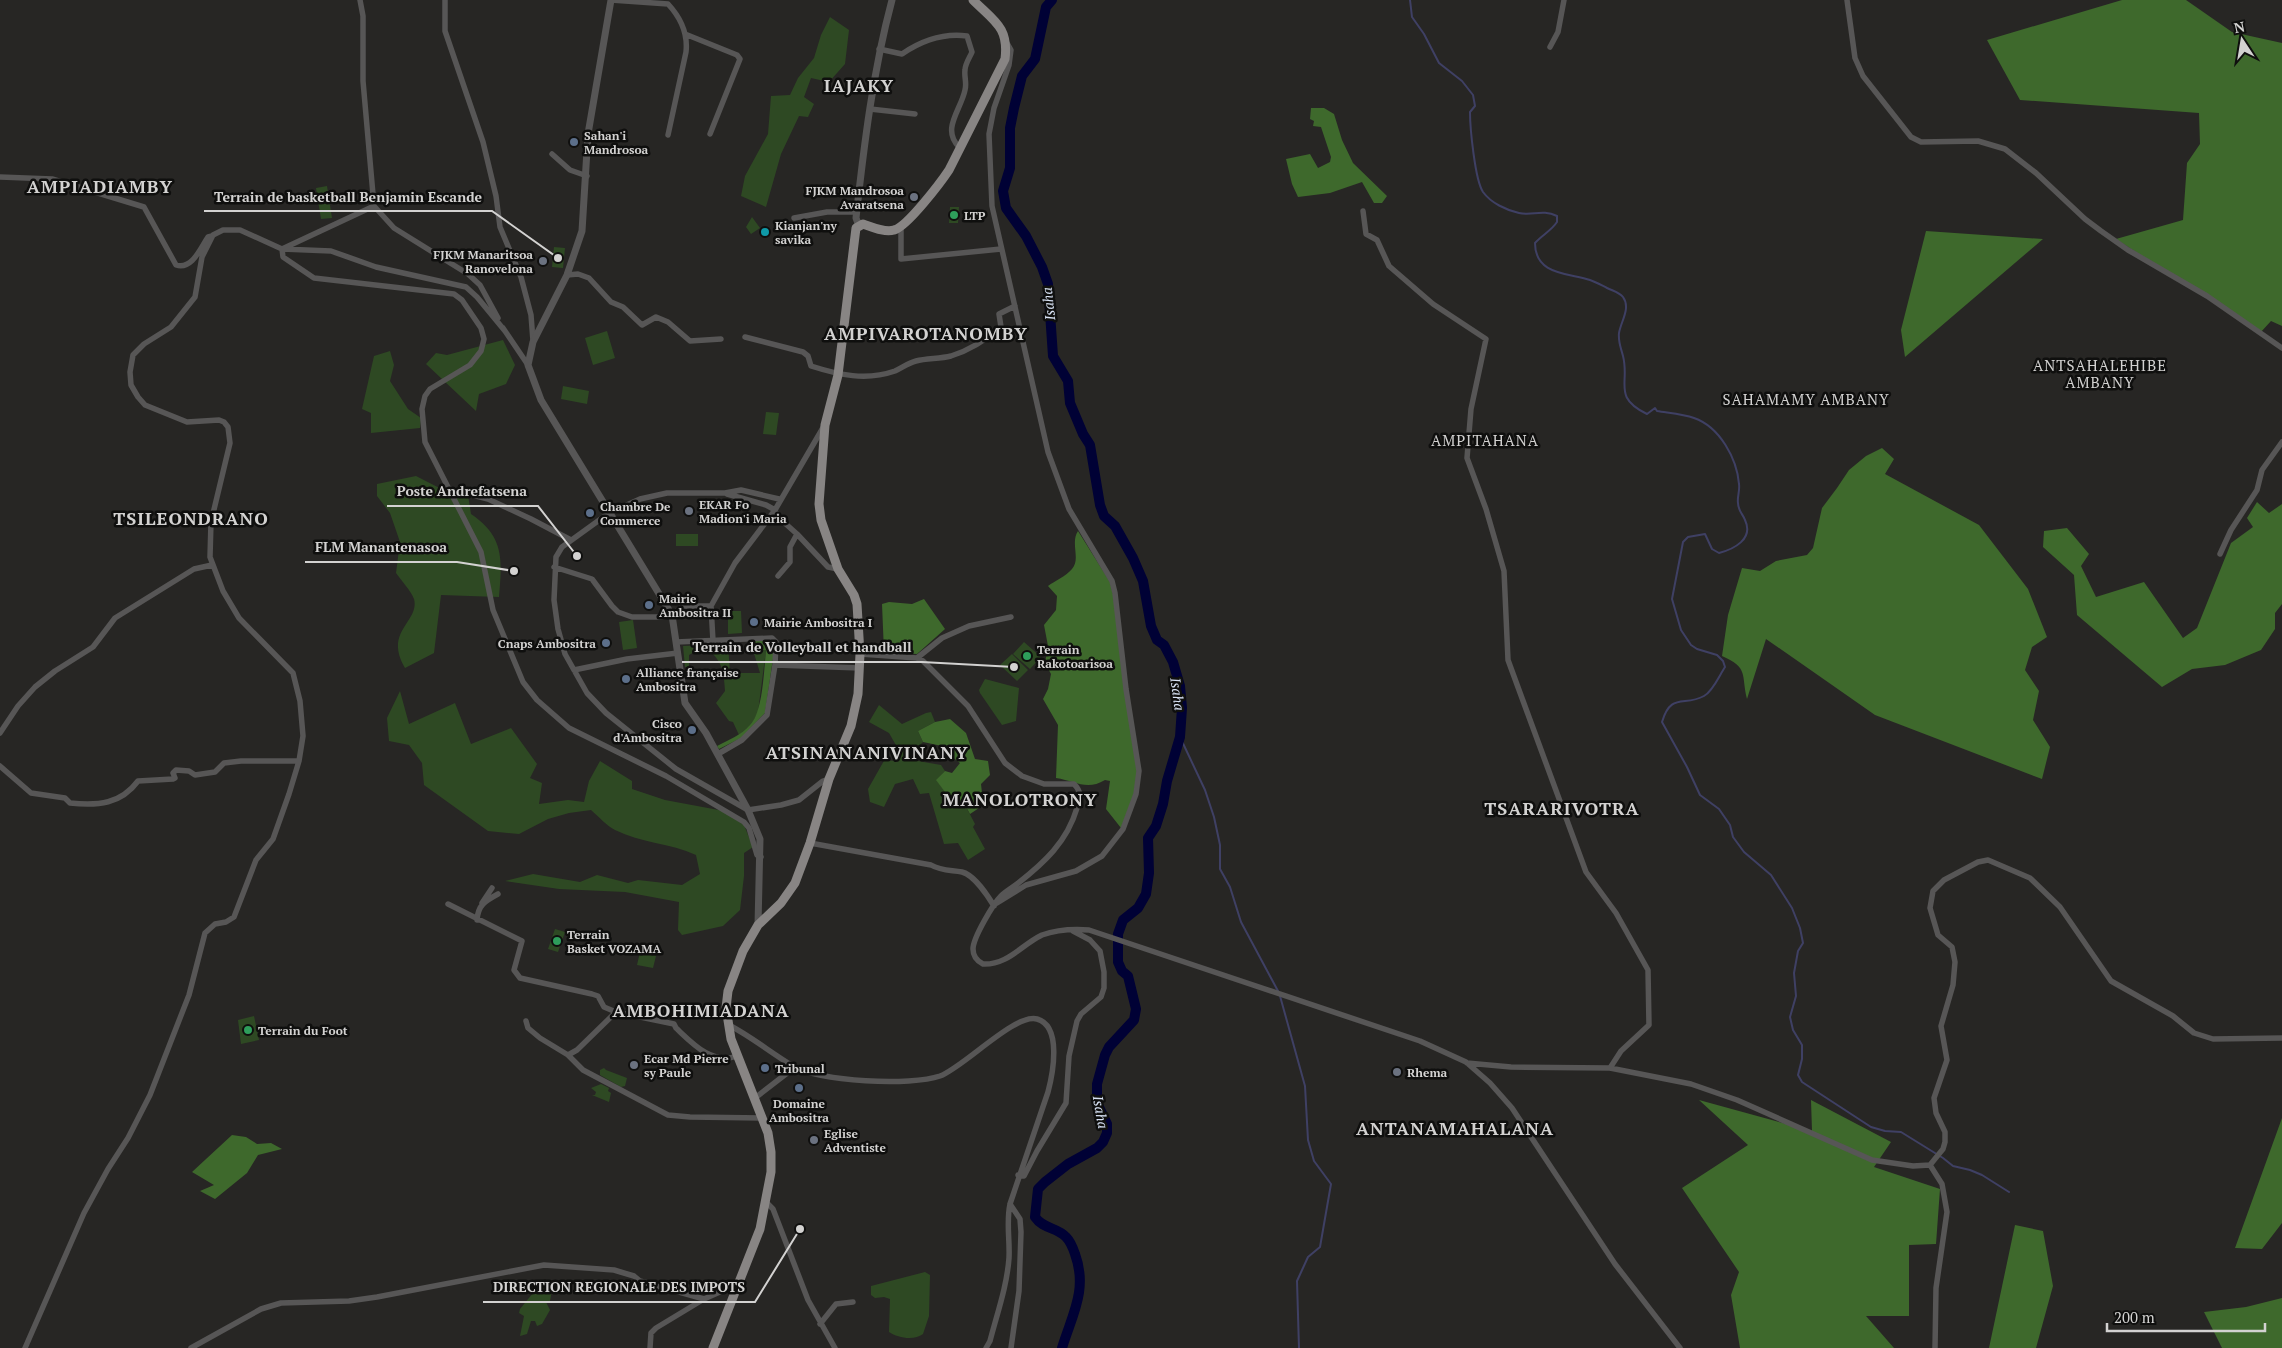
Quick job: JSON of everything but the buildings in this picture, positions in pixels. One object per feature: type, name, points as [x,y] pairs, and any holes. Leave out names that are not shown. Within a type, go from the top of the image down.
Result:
[{"type":"main road","points":[[713,1348],[760,1228],[771,1172],[771,1152],[768,1133],[731,1039],[726,1008],[728,991],[743,951],[758,924],[790,893],[810,843],[830,779],[851,726],[858,694],[860,654],[857,604],[854,595],[838,569],[821,520],[819,504],[825,425],[838,374],[856,228],[864,224],[888,231],[901,227],[939,185],[949,170],[1005,59],[1007,43],[1002,30],[973,0]]},
{"type":"street","points":[[360,0],[363,16],[363,81],[374,206],[394,228],[468,274],[480,285],[505,331]]},
{"type":"street","points":[[445,0],[445,31],[483,142],[496,196],[500,227],[521,277],[532,315],[533,342],[528,365]]},
{"type":"street","points":[[533,342],[567,275],[582,231],[587,176],[588,134],[611,0],[668,4],[677,14],[687,38],[686,52],[668,134]]},
{"type":"street","points":[[859,226],[856,212],[870,109],[879,50],[892,0]]},
{"type":"street","points":[[1550,47],[1558,32],[1564,0]]},
{"type":"street","points":[[1847,0],[1855,58],[1862,76],[1911,137],[1921,142],[1978,141],[2005,150],[2036,173],[2085,219],[2101,231],[2128,250],[2207,296],[2282,348]]},
{"type":"street","points":[[685,34],[737,55],[740,59],[710,134]]},
{"type":"street","points":[[879,50],[902,54],[911,48],[949,35],[967,36],[972,52],[965,69],[966,85],[964,94],[951,128],[954,142],[960,147]]},
{"type":"street","points":[[995,904],[1026,885],[1076,871],[1102,856],[1123,829],[1136,794],[1139,771],[1114,587],[1062,494],[1048,452],[992,206],[989,134],[994,108],[1009,65],[1011,50],[1007,43]]},
{"type":"street","points":[[870,109],[915,114]]},
{"type":"street","points":[[552,154],[570,170],[587,176]]},
{"type":"street","points":[[0,177],[52,179],[144,207],[176,265],[182,267],[188,265],[208,237],[223,230],[240,230],[282,249],[331,251],[376,267],[466,286],[505,331],[528,365],[541,400],[672,615],[685,703],[718,754],[748,810],[760,839],[758,924]]},
{"type":"street","points":[[282,249],[374,206]]},
{"type":"street","points":[[1363,211],[1366,234],[1377,240],[1389,266],[1433,304],[1486,339],[1471,409],[1467,458],[1486,509],[1504,571],[1508,660],[1586,872],[1616,913],[1648,970],[1649,1025],[1621,1051],[1610,1068]]},
{"type":"street","points":[[794,218],[827,212],[856,212]]},
{"type":"street","points":[[901,227],[901,259],[1001,249]]},
{"type":"street","points":[[25,1348],[84,1213],[108,1169],[128,1138],[150,1095],[189,995],[205,933],[215,924],[226,922],[234,917],[238,911],[256,860],[273,839],[299,761],[303,736],[300,701],[293,673],[239,618],[230,606],[210,557],[209,540],[230,443],[228,427],[219,420],[187,422],[178,420],[145,405],[131,385],[130,372],[133,355],[144,344],[171,327],[195,297],[202,257],[213,235]]},
{"type":"street","points":[[282,249],[283,257],[314,278],[454,294],[462,300],[481,328],[484,339],[481,351],[470,365],[430,388],[422,409],[424,442],[481,552],[497,623],[522,682],[537,700],[569,728],[666,776],[744,822],[748,828],[757,855],[761,857]]},
{"type":"street","points":[[567,275],[578,274],[589,278],[611,302],[623,307],[642,325],[656,317],[668,322],[690,341],[722,339]]},
{"type":"street","points":[[744,337],[803,352],[808,356],[811,366],[838,374],[848,376],[878,374],[894,371],[915,361],[950,356],[986,340],[1001,327],[999,314],[1014,306]]},
{"type":"street","points":[[713,641],[711,606],[735,563],[775,510],[779,499],[825,425]]},
{"type":"street","points":[[2220,554],[2231,530],[2257,490],[2262,470],[2282,442]]},
{"type":"street","points":[[449,489],[488,500],[532,519],[571,540]]},
{"type":"street","points":[[779,499],[741,490],[725,493],[667,493],[652,495],[609,513],[562,547],[554,567],[554,600],[558,630],[565,654],[587,693],[606,713],[668,763],[748,810],[799,800],[823,781],[830,779]]},
{"type":"street","points":[[725,493],[766,505],[775,510],[778,517],[798,534],[828,567],[838,569]]},
{"type":"street","points":[[778,576],[790,562],[790,547],[798,534]]},
{"type":"street","points":[[0,733],[18,706],[35,687],[55,671],[93,647],[115,618],[194,569],[212,565]]},
{"type":"street","points":[[554,567],[592,579],[618,612],[632,617],[672,615],[682,606],[711,606]]},
{"type":"street","points":[[917,658],[942,638],[969,626],[1011,617]]},
{"type":"street","points":[[676,642],[772,638],[776,642],[777,649],[767,715],[742,740],[718,754]]},
{"type":"street","points":[[574,670],[627,659],[678,653]]},
{"type":"street","points":[[860,654],[917,658],[923,661],[968,706],[1005,763],[1022,776],[1044,784],[1074,784],[1079,789],[1081,796],[1072,824],[1053,853],[1001,896],[975,940],[974,956],[982,964],[1002,962],[1042,935],[1068,930],[1089,930],[1420,1041],[1466,1062],[1490,1083],[1512,1108],[1615,1264],[1680,1348]]},
{"type":"street","points":[[775,665],[860,668]]},
{"type":"street","points":[[0,766],[31,793],[65,798],[70,803],[92,805],[113,801],[129,793],[138,780],[173,780],[175,778],[173,773],[176,770],[189,770],[195,775],[203,775],[214,772],[224,763],[242,761],[299,761]]},
{"type":"street","points":[[810,843],[931,865],[938,870],[964,873],[986,892],[995,904]]},
{"type":"street","points":[[1466,1062],[1511,1067],[1610,1068],[1691,1084],[1737,1100],[1872,1160],[1912,1166],[1930,1165],[1945,1142],[1944,1132],[1936,1113],[1934,1098],[1948,1060],[1941,1026],[1953,985],[1955,962],[1952,947],[1938,935],[1930,908],[1932,891],[1944,880],[1978,862],[1988,860],[2030,878],[2060,907],[2111,981],[2173,1016],[2194,1032],[2213,1039],[2282,1038]]},
{"type":"street","points":[[477,920],[477,911],[492,888]]},
{"type":"street","points":[[482,903],[498,894]]},
{"type":"street","points":[[448,904],[522,941],[514,970],[520,978],[598,996],[604,1007],[616,1012],[674,1024],[676,1028],[707,1055],[721,1058],[737,1056]]},
{"type":"street","points":[[1018,1175],[1024,1176],[1064,1108],[1068,1086],[1069,1056],[1077,1021],[1081,1014],[1100,997],[1104,988],[1104,972],[1100,951],[1090,940],[1068,930]]},
{"type":"street","points":[[568,1055],[577,1050],[616,1012]]},
{"type":"street","points":[[730,1025],[795,1067],[836,1077],[869,1081],[908,1082],[946,1073],[1006,1030],[1028,1019],[1037,1019],[1046,1024],[1052,1039],[1053,1066],[1048,1092],[1018,1175],[1010,1204],[1008,1214],[1009,1258],[1006,1279],[990,1341],[986,1348]]},
{"type":"street","points":[[526,1021],[528,1028],[540,1038],[568,1055],[583,1070],[602,1082],[625,1091],[668,1114],[690,1117],[762,1118]]},
{"type":"street","points":[[755,1098],[795,1067]]},
{"type":"street","points":[[1930,1165],[1942,1184],[1947,1212],[1936,1288],[1935,1348]]},
{"type":"street","points":[[766,1202],[773,1209],[808,1300],[835,1348]]},
{"type":"street","points":[[1010,1204],[1020,1219],[1021,1232],[1019,1291],[1011,1348]]},
{"type":"street","points":[[192,1348],[262,1309],[280,1303],[349,1301],[377,1297],[544,1265],[614,1270],[634,1276],[640,1281],[704,1299]]},
{"type":"street","points":[[650,1348],[651,1333],[656,1328],[704,1299],[738,1284]]},
{"type":"street","points":[[820,1324],[836,1304],[852,1302]]},
{"type":"green space","points":[[2122,0],[2186,0],[2232,32],[2282,43],[2282,326],[2271,321],[2260,333],[2116,239],[2183,220],[2187,163],[2200,144],[2199,113],[2020,100],[1987,40]]},
{"type":"green space","points":[[830,17],[849,30],[845,64],[829,82],[811,78],[804,97],[814,104],[808,117],[799,116],[781,154],[766,207],[741,196],[745,176],[768,134],[771,96],[790,95],[798,78],[814,58],[821,35]]},
{"type":"green space","points":[[1311,108],[1324,108],[1334,114],[1342,140],[1353,163],[1387,196],[1382,203],[1374,203],[1362,182],[1330,193],[1298,197],[1292,184],[1286,159],[1310,154],[1318,168],[1330,162],[1331,157],[1321,127],[1313,126],[1314,121],[1310,119]]},
{"type":"green space","points":[[327,186],[332,218],[321,219],[316,188]]},
{"type":"green space","name":"LTP","points":[[950,207],[959,207],[958,223],[949,223]]},
{"type":"green space","points":[[752,217],[760,228],[751,234],[746,227]]},
{"type":"green space","points":[[1926,231],[2043,239],[1905,357],[1901,330]]},
{"type":"green space","points":[[554,247],[565,248],[563,268],[552,267]]},
{"type":"green space","points":[[607,331],[615,358],[593,365],[585,338]]},
{"type":"green space","points":[[503,340],[515,365],[506,384],[479,394],[476,411],[426,364],[436,353],[447,355]]},
{"type":"green space","points":[[390,351],[394,365],[390,381],[408,409],[421,418],[420,428],[371,433],[371,413],[362,409],[374,356]]},
{"type":"green space","points":[[563,386],[589,391],[587,404],[561,399]]},
{"type":"green space","points":[[766,412],[779,413],[776,435],[763,434]]},
{"type":"green space","points":[[1882,448],[1894,459],[1885,474],[1979,525],[2028,589],[2047,637],[2032,647],[2025,670],[2039,691],[2033,720],[2050,747],[2042,779],[1875,715],[1766,639],[1747,699],[1744,678],[1740,668],[1731,660],[1722,656],[1728,615],[1742,568],[1760,571],[1776,561],[1807,555],[1813,548],[1822,508],[1849,470],[1866,456]]},
{"type":"green space","points":[[416,476],[457,497],[468,495],[471,514],[490,531],[496,541],[499,550],[501,572],[499,597],[441,595],[434,653],[405,668],[399,655],[398,645],[403,628],[412,614],[414,599],[396,573],[400,542],[390,513],[377,496],[377,484]]},
{"type":"green space","points":[[2257,502],[2269,513],[2282,504],[2282,604],[2275,613],[2275,629],[2261,650],[2225,665],[2192,669],[2162,687],[2077,615],[2074,575],[2043,547],[2044,531],[2067,528],[2089,554],[2081,566],[2096,597],[2144,582],[2183,638],[2197,628],[2231,543],[2253,527],[2247,518]]},
{"type":"green space","points":[[1078,531],[1110,582],[1113,594],[1137,771],[1134,794],[1121,828],[1106,809],[1110,781],[1105,780],[1087,785],[1056,778],[1058,725],[1043,699],[1048,689],[1051,674],[1045,663],[1048,646],[1044,625],[1056,610],[1057,596],[1048,586],[1067,574],[1075,565],[1075,541]]},
{"type":"green space","points":[[676,534],[698,534],[698,546],[676,546]]},
{"type":"green space","points":[[924,599],[945,629],[917,654],[884,652],[882,604],[889,602],[912,604]]},
{"type":"green space","points":[[728,611],[741,611],[742,633],[728,634]]},
{"type":"green space","points":[[633,620],[637,648],[623,650],[619,622]]},
{"type":"green space","points":[[755,641],[772,641],[775,645],[765,713],[741,738],[719,749],[717,746],[735,737],[750,725],[758,710],[766,650],[756,650]]},
{"type":"green space","name":"Terrain Rakotoarisoa","points":[[1024,642],[1041,657],[1030,669],[1013,654]]},
{"type":"green space","points":[[728,644],[730,673],[760,673],[753,650],[766,650],[758,712],[752,724],[739,735],[733,722],[729,721],[716,703],[725,691],[722,670],[715,656],[711,652],[696,651],[689,655],[689,667],[685,667],[683,646]]},
{"type":"green space","points":[[1012,654],[1028,670],[1017,681],[1000,665]]},
{"type":"green space","points":[[985,679],[1019,688],[1016,721],[1002,725],[980,693],[979,690]]},
{"type":"green space","points":[[400,691],[409,724],[455,703],[471,744],[511,728],[537,764],[530,778],[542,783],[539,804],[568,800],[584,802],[589,781],[600,761],[632,781],[632,789],[665,800],[724,811],[744,825],[753,847],[744,853],[744,876],[740,910],[723,926],[682,935],[678,930],[679,902],[625,892],[559,889],[505,881],[533,874],[580,882],[597,875],[628,883],[638,880],[682,885],[700,874],[696,855],[615,830],[591,810],[569,813],[548,819],[519,834],[488,831],[424,785],[422,763],[409,745],[389,741],[387,718]]},
{"type":"green space","points":[[879,705],[902,724],[931,712],[935,722],[918,731],[923,742],[919,746],[918,761],[941,765],[945,771],[937,780],[955,804],[962,799],[975,824],[973,827],[985,849],[968,860],[958,843],[944,844],[929,793],[920,794],[913,779],[895,784],[884,807],[870,802],[868,789],[885,759],[893,761],[897,747],[889,733],[869,722]]},
{"type":"green space","points":[[950,719],[966,733],[975,759],[988,761],[990,775],[981,784],[982,793],[974,799],[979,808],[970,814],[962,799],[954,804],[936,780],[945,771],[952,773],[960,763],[947,753],[942,746],[923,742],[918,731],[935,722]]},
{"type":"green space","name":"Terrain Basket VOZAMA","points":[[555,929],[565,932],[558,952],[548,949]]},
{"type":"green space","points":[[640,952],[656,956],[653,968],[637,965]]},
{"type":"green space","name":"Terrain du Foot","points":[[254,1016],[259,1040],[241,1044],[238,1020]]},
{"type":"green space","points":[[604,1068],[627,1078],[625,1086],[621,1087],[600,1075],[600,1070]]},
{"type":"green space","points":[[601,1084],[609,1088],[608,1091],[611,1093],[609,1102],[592,1095],[595,1095],[596,1092],[591,1088]]},
{"type":"green space","points":[[1699,1100],[1812,1131],[1811,1100],[1891,1142],[1874,1167],[1940,1189],[1936,1244],[1909,1245],[1909,1316],[1866,1316],[1894,1348],[1740,1348],[1731,1295],[1739,1272],[1682,1188],[1748,1145]]},
{"type":"green space","points":[[2282,1118],[2282,1223],[2262,1249],[2235,1248]]},
{"type":"green space","points":[[232,1135],[246,1137],[257,1144],[271,1143],[282,1149],[258,1155],[247,1173],[215,1199],[200,1191],[214,1185],[192,1172]]},
{"type":"green space","points":[[2015,1225],[2043,1231],[2053,1286],[2036,1348],[1989,1348]]},
{"type":"green space","points":[[925,1272],[930,1275],[929,1316],[923,1334],[911,1338],[901,1337],[889,1332],[890,1299],[884,1297],[875,1298],[871,1295],[871,1286]]},
{"type":"green space","points":[[541,1283],[552,1290],[550,1301],[546,1302],[550,1310],[542,1324],[537,1326],[535,1321],[531,1321],[527,1334],[520,1336],[524,1316],[519,1313],[520,1309]]},
{"type":"green space","points":[[2282,1298],[2282,1348],[2222,1348],[2204,1312],[2246,1307]]},
{"type":"waterway","name":"Isaha","points":[[1052,0],[1046,7],[1035,59],[1022,76],[1014,108],[1010,128],[1010,168],[1003,191],[1006,208],[1026,236],[1042,267],[1048,284],[1053,356],[1068,381],[1070,403],[1083,434],[1090,445],[1100,505],[1104,516],[1115,526],[1133,558],[1143,581],[1151,626],[1157,640],[1164,645],[1173,662],[1180,686],[1182,708],[1180,737],[1167,781],[1163,804],[1156,826],[1148,838],[1149,873],[1146,894],[1138,908],[1123,920],[1118,934],[1118,962],[1122,971],[1128,976],[1136,1009],[1134,1020],[1109,1047],[1097,1084],[1097,1103],[1107,1124],[1107,1133],[1103,1142],[1097,1148],[1068,1164],[1038,1189],[1035,1217],[1042,1224],[1058,1231],[1068,1239],[1079,1267],[1080,1279],[1077,1302],[1062,1348]]},
{"type":"waterway","points":[[1410,0],[1412,17],[1424,34],[1439,63],[1462,81],[1473,95],[1475,106],[1470,112],[1472,141],[1475,166],[1483,192],[1494,203],[1514,212],[1524,214],[1547,213],[1557,216],[1555,225],[1535,243],[1536,253],[1540,261],[1554,271],[1592,281],[1623,297],[1626,310],[1619,339],[1625,366],[1624,389],[1629,402],[1647,414],[1655,408],[1657,411],[1694,418],[1703,422],[1726,445],[1735,464],[1739,484],[1738,506],[1747,527],[1745,538],[1731,549],[1719,553],[1712,549],[1705,534],[1688,537],[1683,542],[1672,599],[1681,630],[1691,645],[1697,649],[1717,655],[1723,661],[1725,667],[1707,694],[1697,699],[1674,703],[1662,722],[1700,795],[1719,809],[1730,825],[1733,837],[1744,852],[1771,875],[1792,908],[1800,928],[1803,943],[1798,951],[1794,973],[1796,996],[1790,1017],[1793,1030],[1802,1045],[1802,1059],[1798,1075],[1802,1082],[1871,1127],[1885,1131],[1901,1132],[1953,1166],[1982,1175],[2009,1192]]},
{"type":"waterway","points":[[1180,737],[1205,790],[1214,817],[1220,845],[1220,869],[1230,887],[1241,922],[1278,991]]},
{"type":"waterway","points":[[1280,996],[1305,1086],[1308,1140],[1314,1161],[1331,1184],[1320,1247],[1308,1257],[1297,1281],[1299,1348]]},
{"type":"place","name":"Sahan'i Mandrosoa","points":[[574,142]]},
{"type":"place","name":"FJKM Mandrosoa Avaratsena","points":[[914,197]]},
{"type":"place","name":"LTP","points":[[954,215]]},
{"type":"place","name":"Kianjan'ny savika","points":[[765,232]]},
{"type":"place","name":"Terrain de basketball Benjamin Escande","points":[[558,258]]},
{"type":"place","name":"FJKM Manaritsoa Ranovelona","points":[[543,261]]},
{"type":"place","name":"EKAR Fo Madion'i Maria","points":[[689,511]]},
{"type":"place","name":"Chambre De Commerce","points":[[590,513]]},
{"type":"place","name":"Poste Andrefatsena","points":[[577,556]]},
{"type":"place","name":"FLM Manantenasoa","points":[[514,571]]},
{"type":"place","name":"Mairie Ambositra II","points":[[649,605]]},
{"type":"place","name":"Mairie Ambositra I","points":[[754,622]]},
{"type":"place","name":"Cnaps Ambositra","points":[[606,643]]},
{"type":"place","name":"Terrain Rakotoarisoa","points":[[1027,656]]},
{"type":"place","name":"Terrain de Volleyball et handball","points":[[1014,667]]},
{"type":"place","name":"Alliance française Ambositra","points":[[626,679]]},
{"type":"place","name":"Cisco d'Ambositra","points":[[692,730]]},
{"type":"place","name":"Terrain Basket VOZAMA","points":[[557,941]]},
{"type":"place","name":"Terrain du Foot","points":[[248,1030]]},
{"type":"place","name":"Ecar Md Pierre sy Paule","points":[[634,1065]]},
{"type":"place","name":"Tribunal","points":[[765,1068]]},
{"type":"place","name":"Rhema","points":[[1397,1072]]},
{"type":"place","name":"Domaine Ambositra","points":[[799,1088]]},
{"type":"place","name":"Eglise Adventiste","points":[[814,1140]]},
{"type":"place","name":"DIRECTION REGIONALE DES IMPOTS","points":[[800,1229]]},
{"type":"district","name":"IAJAKY","points":[[859,85]]},
{"type":"district","name":"AMPIADIAMBY","points":[[100,186]]},
{"type":"district","name":"AMPIVAROTANOMBY","points":[[926,333]]},
{"type":"district","name":"ANTSAHALEHIBE AMBANY","points":[[2100,374]]},
{"type":"district","name":"SAHAMAMY AMBANY","points":[[1806,399]]},
{"type":"district","name":"AMPITAHANA","points":[[1485,440]]},
{"type":"district","name":"TSILEONDRANO","points":[[191,518]]},
{"type":"district","name":"ATSINANANIVINANY","points":[[867,752]]},
{"type":"district","name":"MANOLOTRONY","points":[[1020,799]]},
{"type":"district","name":"TSARARIVOTRA","points":[[1562,808]]},
{"type":"district","name":"AMBOHIMIADANA","points":[[701,1010]]},
{"type":"district","name":"ANTANAMAHALANA","points":[[1455,1128]]}]
